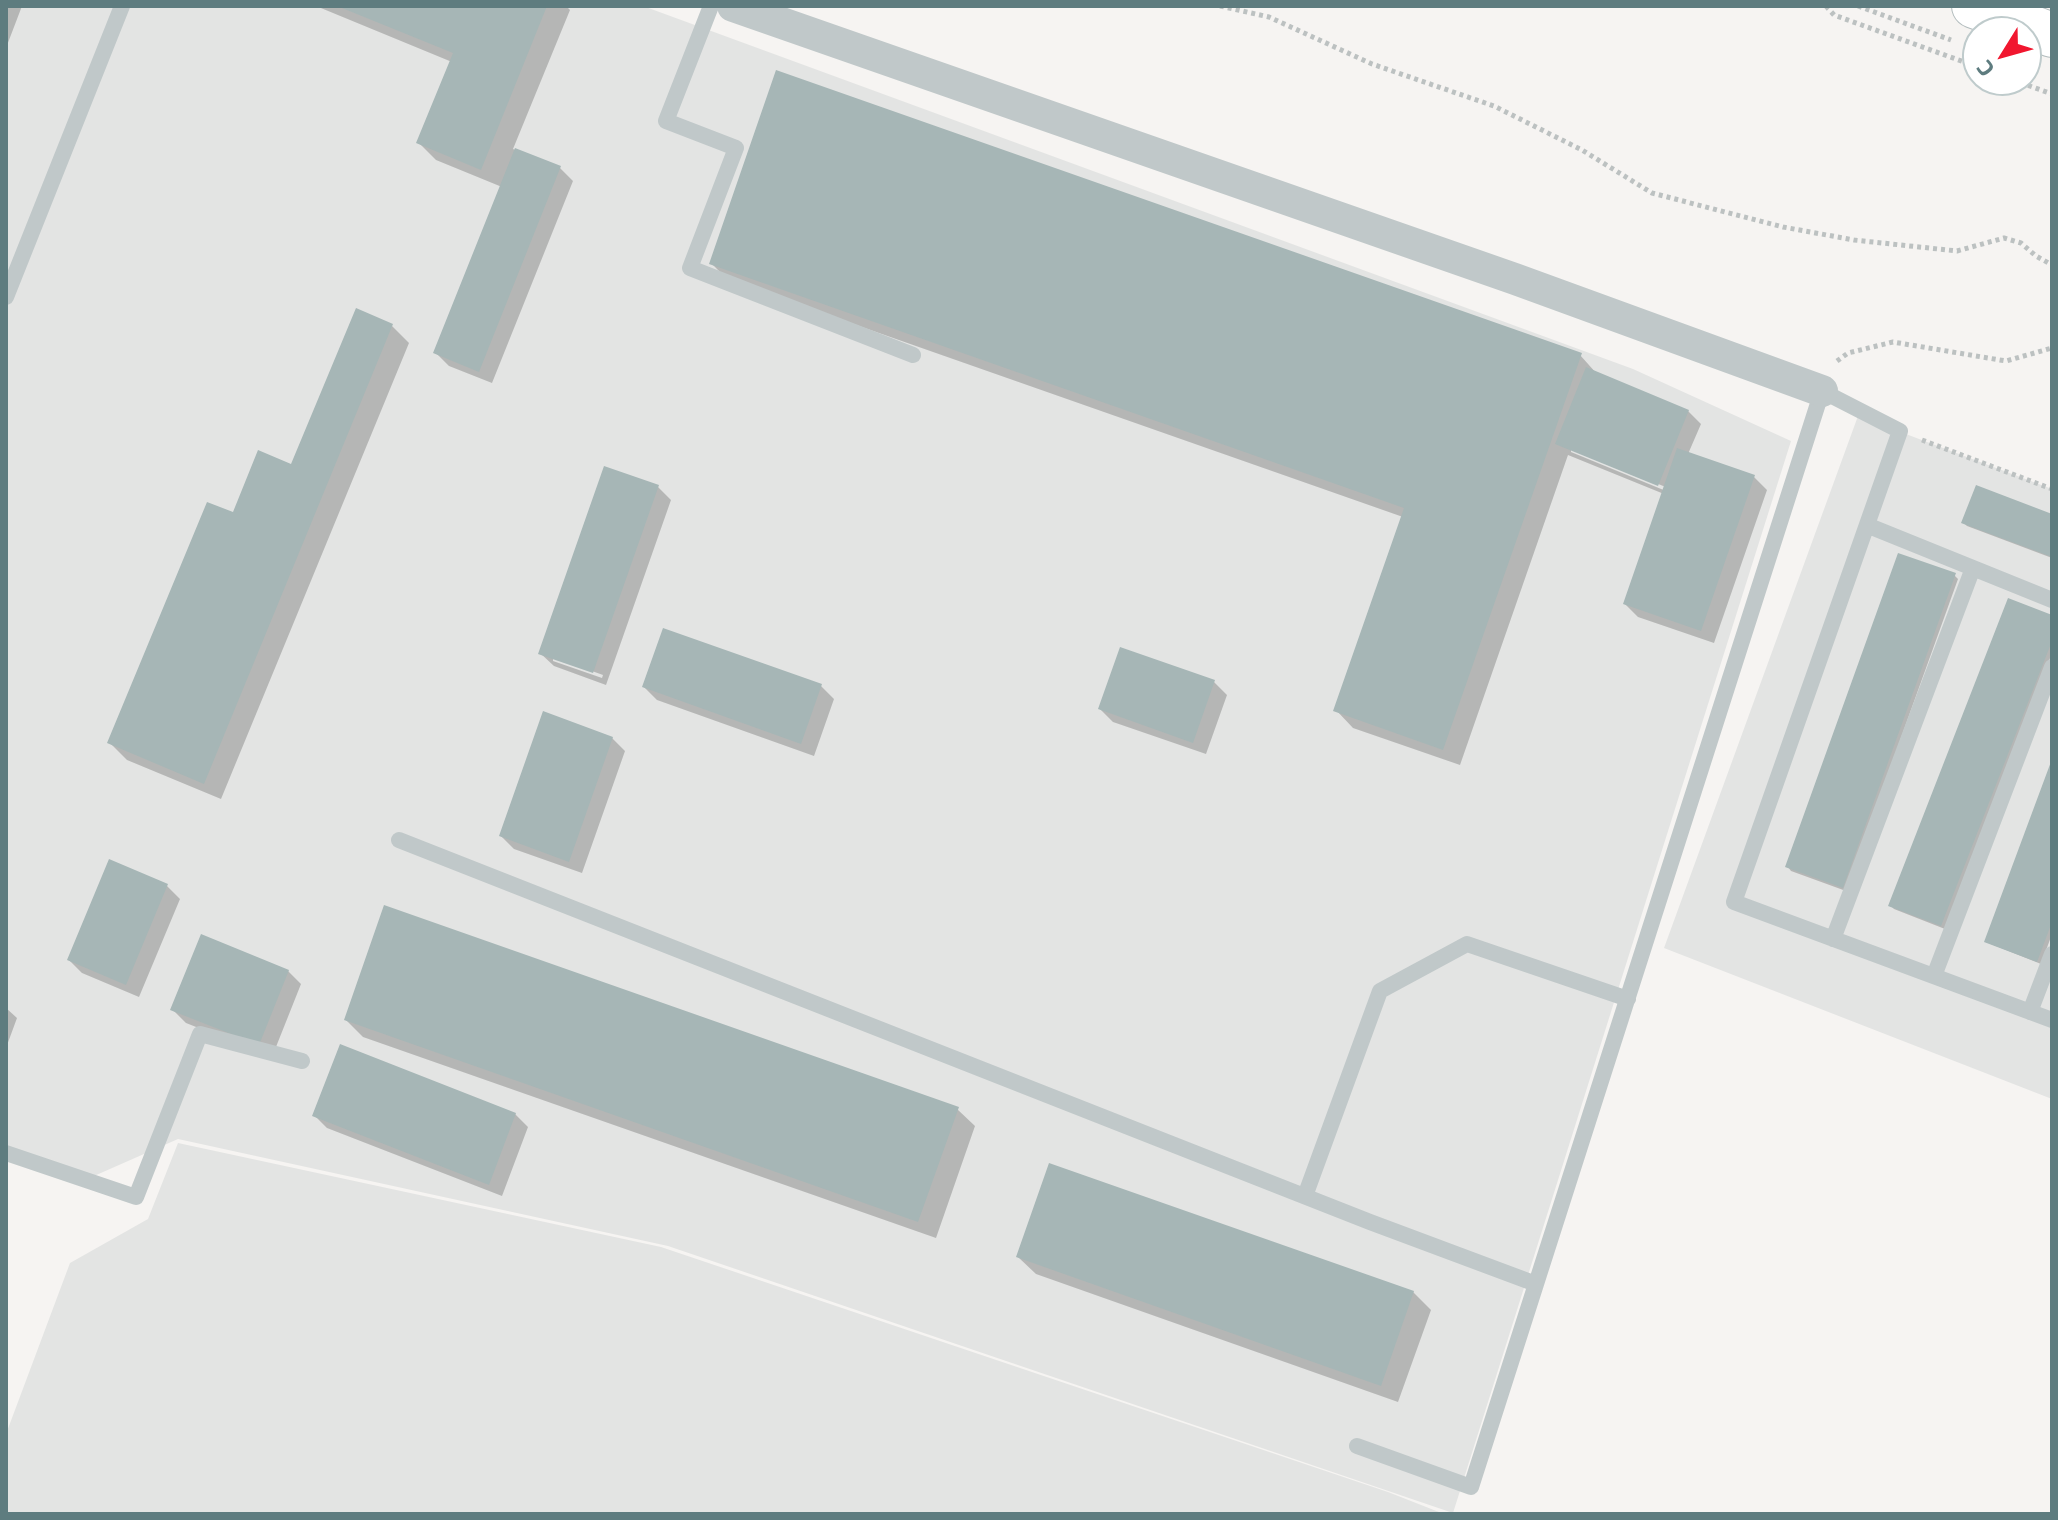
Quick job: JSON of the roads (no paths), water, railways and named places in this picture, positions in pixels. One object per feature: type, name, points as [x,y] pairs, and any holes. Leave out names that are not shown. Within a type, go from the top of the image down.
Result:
[{"type":"street","points":[[733,6],[1500,274],[1822,391]]},
{"type":"lane","points":[[6,297],[122,6]]},
{"type":"lane","points":[[711,6],[666,121],[736,148],[690,268],[913,355]]},
{"type":"lane","points":[[1357,1446],[1471,1487],[1822,391],[1900,431],[1734,902],[2052,1020]]},
{"type":"lane","points":[[1869,526],[2052,600]]},
{"type":"lane","points":[[1833,939],[1973,568]]},
{"type":"lane","points":[[1934,976],[2052,667]]},
{"type":"lane","points":[[399,840],[1536,1284]]},
{"type":"lane","points":[[1305,1196],[1380,991],[1467,944],[1628,999]]},
{"type":"lane","points":[[2030,1012],[2052,954]]},
{"type":"lane","points":[[6,1153],[136,1197],[200,1034],[302,1061]]}]
